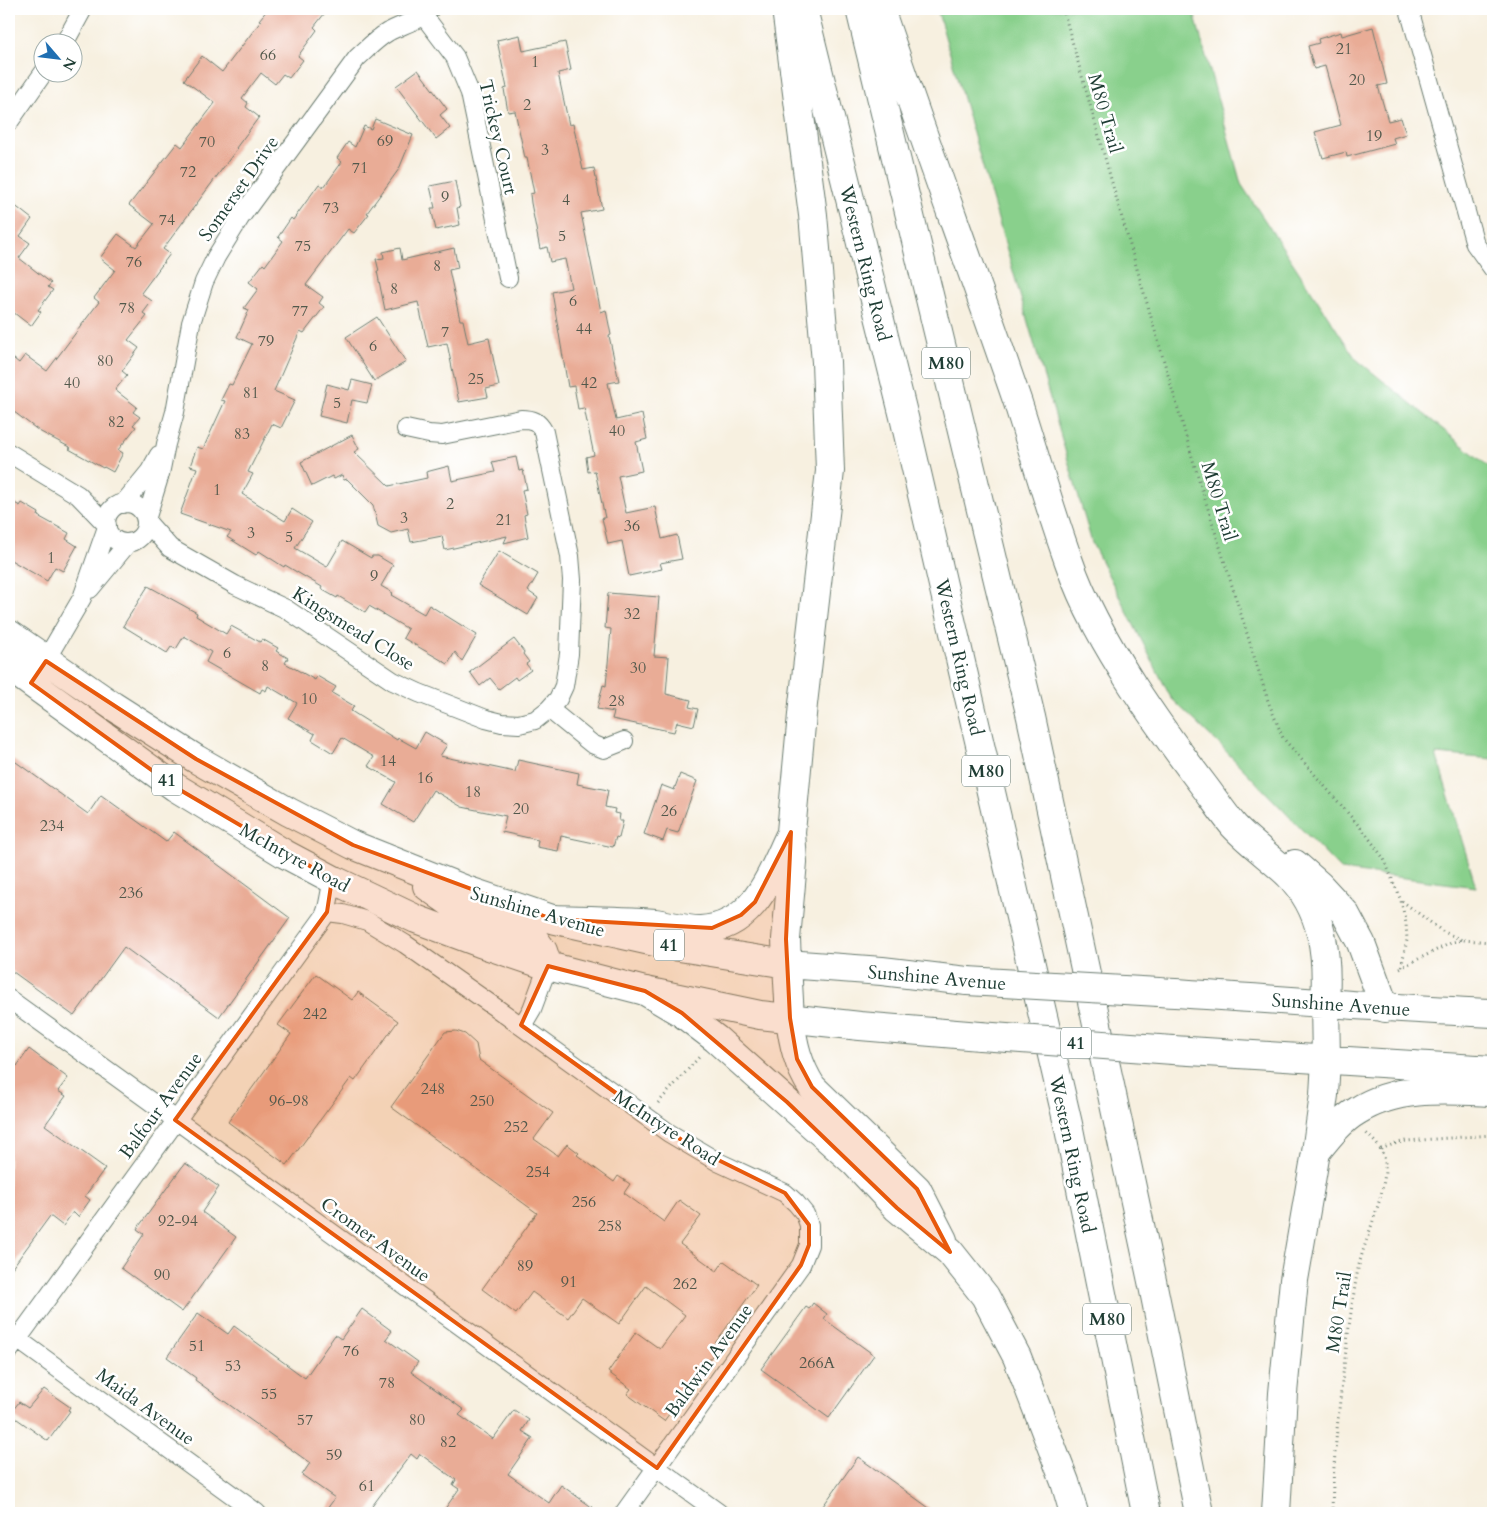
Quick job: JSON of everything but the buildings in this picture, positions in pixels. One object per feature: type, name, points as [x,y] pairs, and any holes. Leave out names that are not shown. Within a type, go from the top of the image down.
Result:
[{"type":"main road","points":[[786,9],[813,215],[826,362],[830,471],[791,832],[793,862],[786,940],[790,1018],[797,1059],[812,1087],[917,1189],[950,1252],[985,1296],[1018,1357],[1074,1513]]},
{"type":"main road","name":"Western Ring Road","points":[[803,9],[904,417],[1063,1105],[1146,1513]]},
{"type":"main road","name":"M80","points":[[860,9],[1032,717],[1152,1281],[1198,1513]]},
{"type":"main road","points":[[880,9],[1018,404],[1069,564],[1084,598],[1134,687],[1186,762],[1235,826],[1290,876],[1305,897],[1324,939],[1327,968],[1324,1095],[1294,1280],[1283,1393],[1276,1513]]},
{"type":"main road","name":"McIntyre Road","points":[[9,634],[39,672],[175,787],[285,854],[334,880],[416,919],[548,966]]},
{"type":"main road","name":"McIntyre Road","points":[[9,667],[39,672],[113,706],[196,759],[289,812],[353,846],[393,863]]},
{"type":"main road","points":[[1186,762],[1249,823],[1319,885],[1345,913],[1361,943],[1385,1008]]},
{"type":"main road","points":[[552,919],[656,923],[683,929],[700,930],[720,926],[741,915],[755,902],[764,888],[791,832]]},
{"type":"main road","points":[[334,880],[353,846]]},
{"type":"main road","points":[[393,863],[458,908],[518,930],[535,940],[543,952],[548,966]]},
{"type":"main road","name":"Sunshine Avenue","points":[[393,863],[502,903],[552,919],[673,946],[787,964],[882,971],[967,981],[1385,1008],[1493,1013]]},
{"type":"main road","name":"41","points":[[548,966],[646,992],[760,1015],[869,1027],[1173,1050],[1493,1070]]},
{"type":"main road","points":[[646,992],[682,1013],[716,1039],[854,1162],[898,1208],[950,1252]]},
{"type":"main road","points":[[1316,1152],[1347,1118],[1365,1107],[1383,1100],[1427,1090],[1493,1092]]},
{"type":"street","points":[[70,32],[83,9]]},
{"type":"street","points":[[1409,9],[1475,244],[1493,269]]},
{"type":"street","name":"Trickey Court","points":[[427,12],[455,57],[470,93],[508,278]]},
{"type":"street","name":"Somerset Drive","points":[[146,521],[175,412],[187,343],[197,304],[204,282],[228,236],[357,58],[387,32],[427,12]]},
{"type":"street","points":[[9,122],[37,82]]},
{"type":"street","name":"Kingsmead Close","points":[[146,521],[170,548],[235,585],[286,609],[393,681],[486,719],[519,724],[535,720],[558,699],[564,686],[569,654],[572,580],[570,556],[544,432],[535,420],[521,419],[442,435],[406,429]]},
{"type":"street","name":"Somerset Drive","points":[[122,504],[150,471],[166,444]]},
{"type":"street","points":[[9,454],[78,495],[107,526],[112,537],[122,543],[130,542]]},
{"type":"street","points":[[39,672],[82,598],[130,542],[141,536],[146,527],[144,514],[135,506],[78,495]]},
{"type":"street","points":[[82,598],[110,512],[122,504]]},
{"type":"street","name":"Kingsmead Close","points":[[130,542],[170,548]]},
{"type":"street","points":[[549,709],[592,744],[604,749],[624,741]]},
{"type":"street","name":"Balfour Avenue","points":[[11,1341],[327,912],[328,895],[334,880]]},
{"type":"street","name":"McIntyre Road","points":[[327,912],[368,921],[404,944],[690,1146],[718,1162],[785,1194],[805,1214],[809,1225]]},
{"type":"street","points":[[522,1026],[532,1009],[548,966]]},
{"type":"street","name":"Cromer Avenue","points":[[9,999],[719,1513]]},
{"type":"street","name":"Baldwin Avenue","points":[[624,1513],[801,1265],[809,1245],[809,1225]]},
{"type":"street","name":"Maida Avenue","points":[[11,1341],[258,1513]]},
{"type":"path","name":"M80 Trail","points":[[1063,9],[1195,467],[1268,701],[1284,738],[1376,846],[1384,859],[1401,900],[1406,924],[1407,940],[1401,968],[1453,942],[1462,940]]},
{"type":"path","points":[[1401,900],[1442,931],[1462,940],[1493,942]]},
{"type":"path","points":[[646,1116],[716,1039]]},
{"type":"path","points":[[1362,1128],[1381,1149],[1406,1141],[1493,1135]]},
{"type":"path","name":"M80 Trail","points":[[1332,1513],[1339,1406],[1351,1306],[1359,1267],[1379,1200],[1385,1162],[1381,1149]]},
{"type":"highlighted area","points":[[46,661],[196,759],[353,845],[552,919],[712,928],[741,915],[755,902],[791,832],[786,939],[790,1018],[797,1059],[812,1087],[917,1189],[950,1252],[897,1208],[787,1102],[682,1013],[645,991],[548,966],[521,1025],[690,1146],[785,1193],[809,1225],[809,1245],[801,1265],[657,1468],[175,1120],[327,912],[332,879],[175,787],[31,683]]},
{"type":"green space","points":[[937,9],[1193,9],[1241,184],[1356,359],[1493,470],[1493,759],[1436,754],[1476,887],[1341,870],[1219,744],[1171,698],[1092,543]]}]
